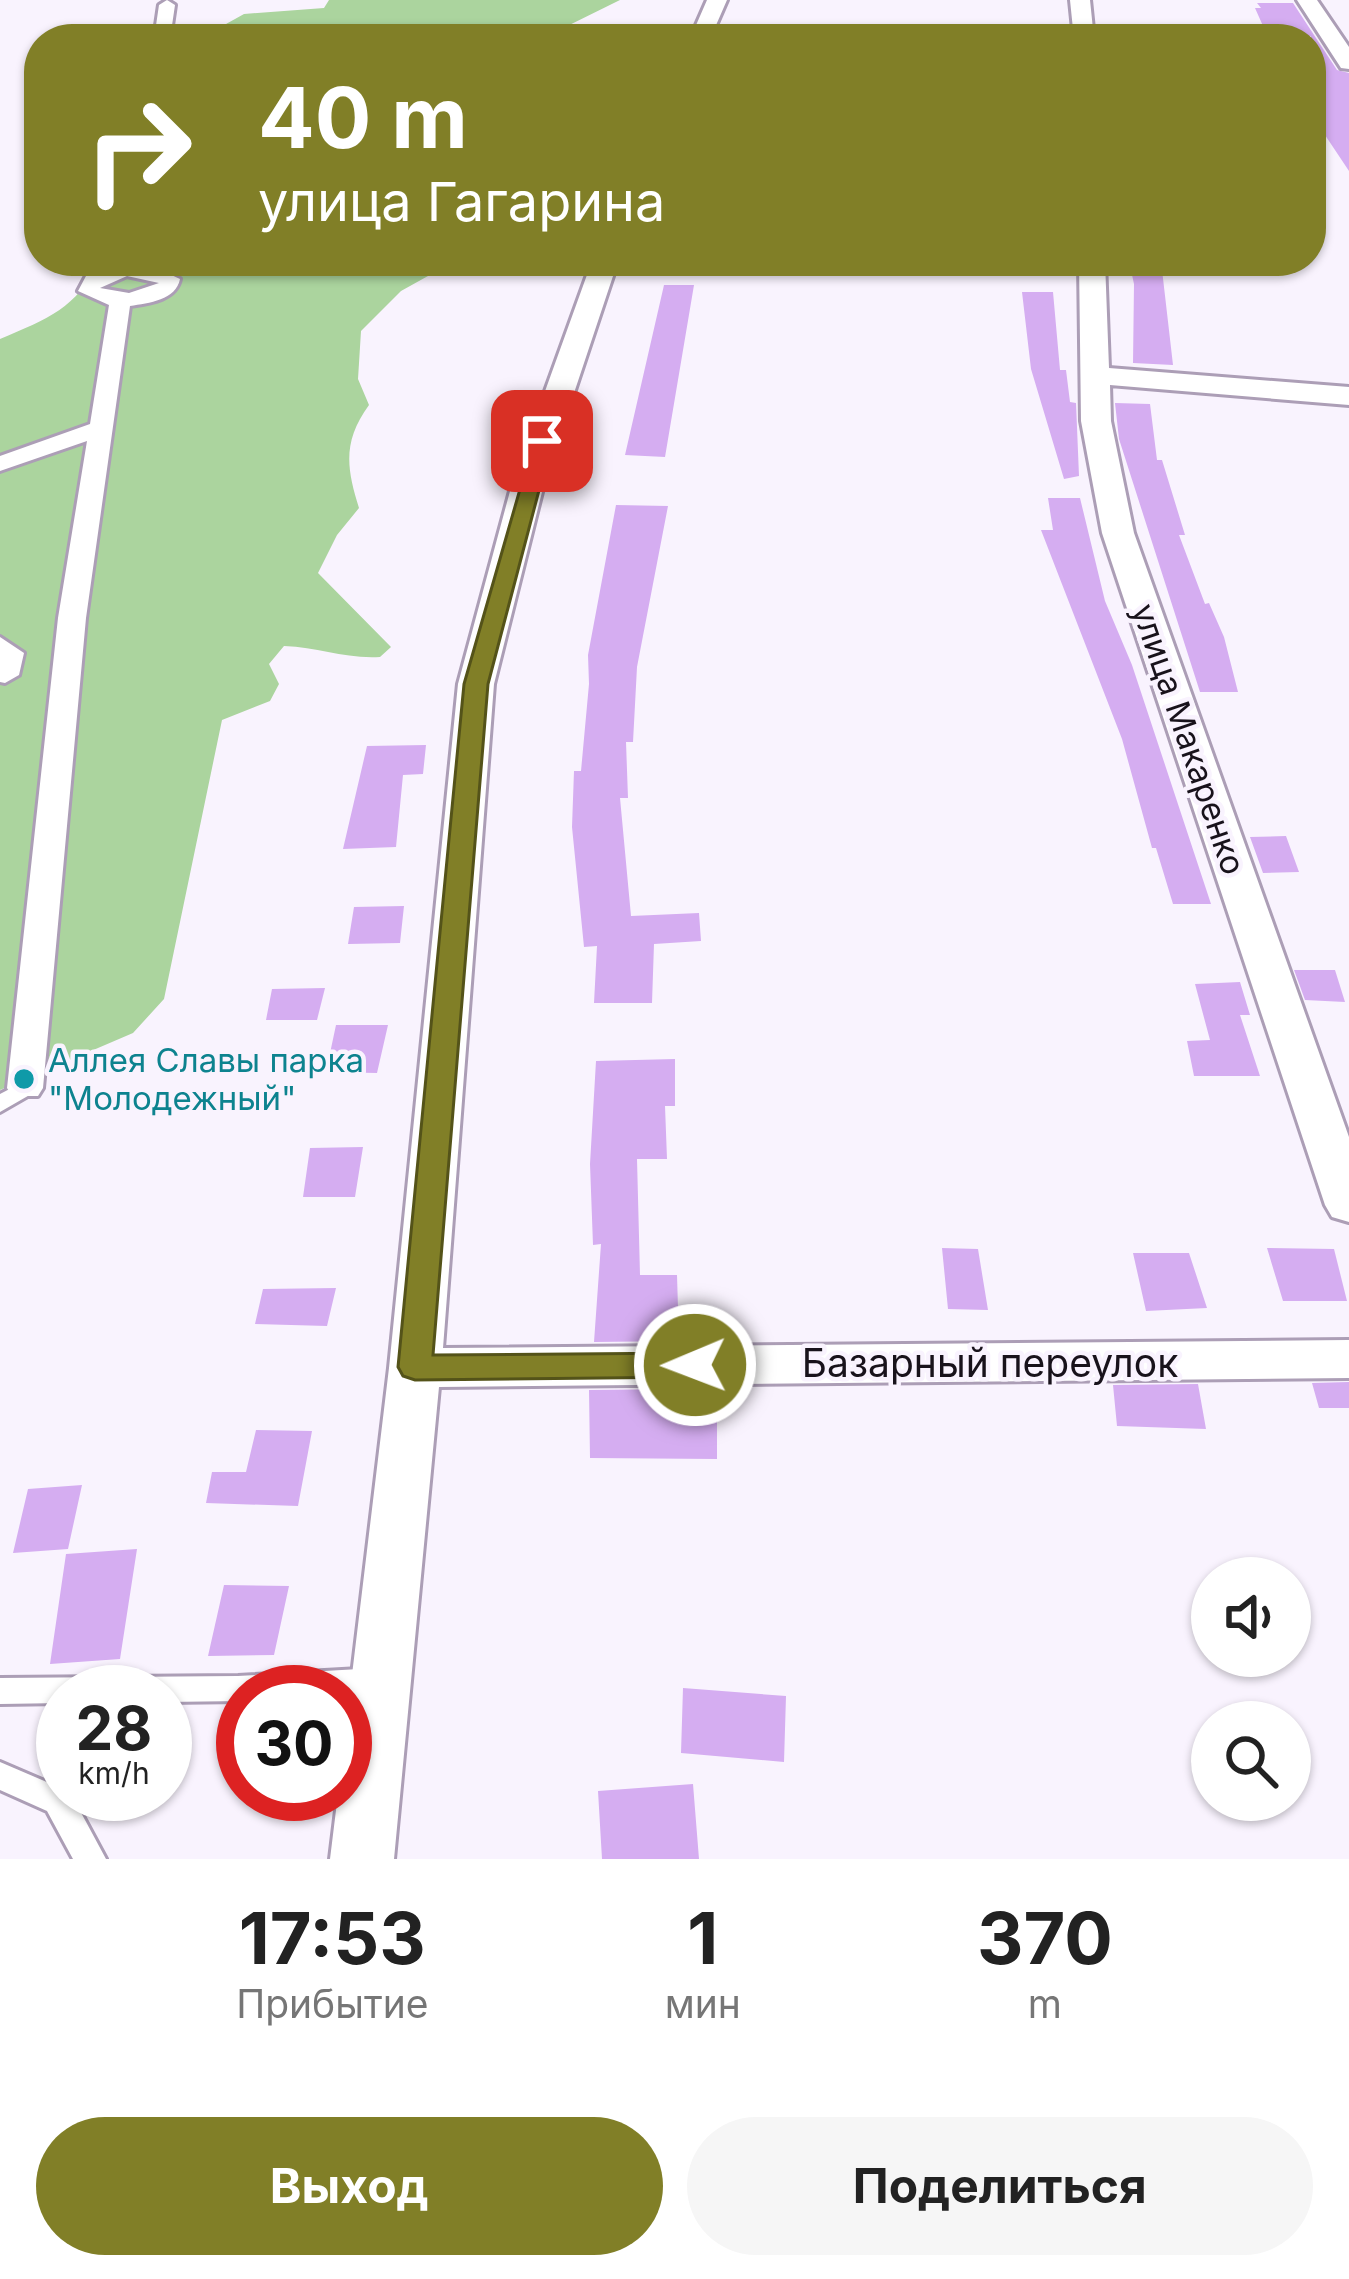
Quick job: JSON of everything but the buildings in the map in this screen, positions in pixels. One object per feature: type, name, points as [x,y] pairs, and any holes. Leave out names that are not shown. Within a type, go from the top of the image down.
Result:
[{"type":"street","points":[[1326,25],[1346,52]]},
{"type":"street","points":[[362,1859],[415,1367],[476,684],[529,480],[600,276]]},
{"type":"street","name":"улица Макаренко","points":[[1092,276],[1096,422],[1118,532],[1349,1204]]},
{"type":"street","points":[[25,1088],[72,618],[124,277]]},
{"type":"street","points":[[1093,375],[1349,395]]},
{"type":"street","points":[[0,464],[100,428]]},
{"type":"street","points":[[0,644],[10,653],[5,675]]},
{"type":"street","name":"Базарный переулок","points":[[415,1367],[1349,1360]]},
{"type":"lane","points":[[0,1105],[25,1088]]},
{"type":"lane","points":[[0,1690],[238,1689],[380,1681]]},
{"type":"lane","points":[[0,1776],[58,1801],[90,1859]]},
{"type":"green space","points":[[329,0],[620,0],[571,24],[226,24],[244,14],[324,8]]},
{"type":"green space","points":[[91,276],[428,276],[401,291],[361,331],[358,379],[369,405],[349,455],[359,508],[337,535],[318,573],[391,647],[380,657],[367,657],[284,646],[269,664],[279,684],[270,701],[222,720],[164,999],[133,1033],[0,1090],[0,339],[59,310]]},
{"type":"place","name":"Аллея Славы парка \"Молодежный\"","points":[[24,1079]]},
{"type":"route","points":[[542,441],[476,684],[415,1367],[695,1365]]}]
